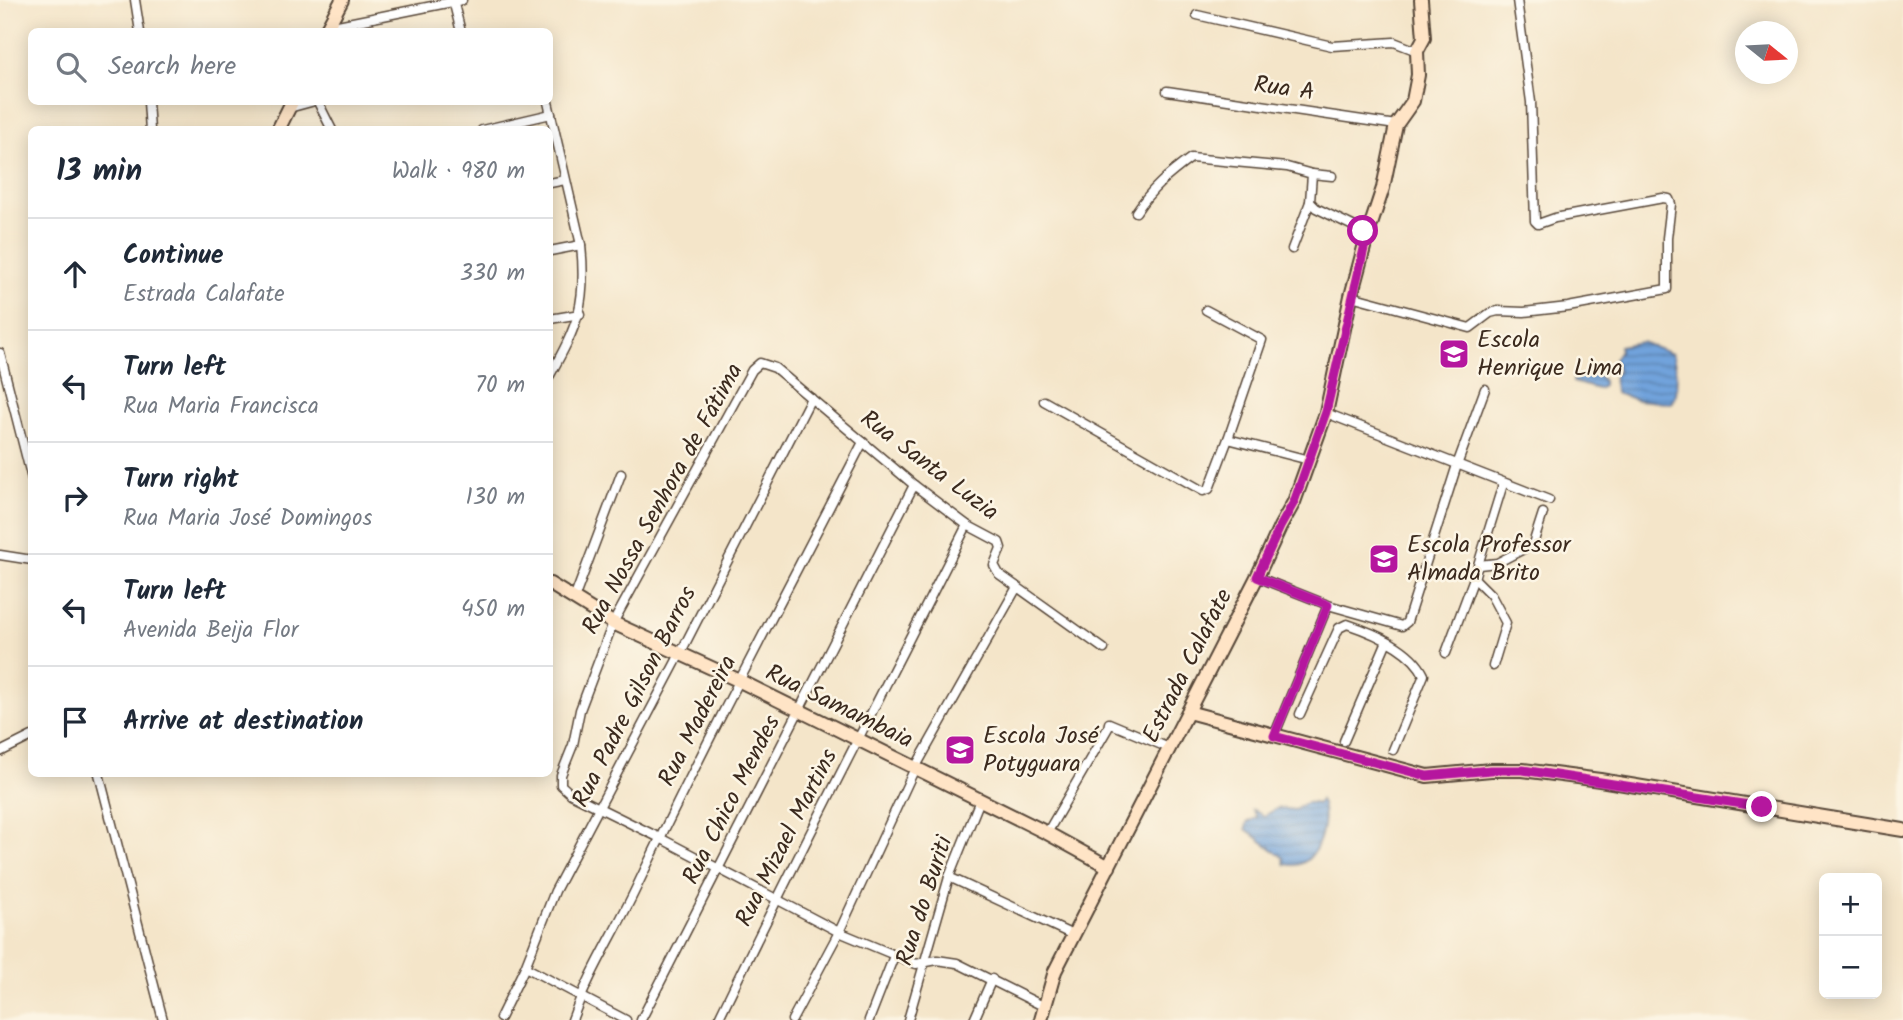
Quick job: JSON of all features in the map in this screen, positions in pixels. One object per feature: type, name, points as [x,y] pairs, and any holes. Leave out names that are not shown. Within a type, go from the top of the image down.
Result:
[{"type":"street","points":[[135,0],[139,28]]},
{"type":"street","points":[[327,28],[342,0]]},
{"type":"street","name":"Estrada Calafate","points":[[1041,1020],[1055,971],[1294,502],[1326,412],[1366,240],[1383,188],[1396,125],[1413,101],[1418,75],[1417,51],[1424,38],[1421,0]]},
{"type":"street","points":[[1352,296],[1470,328],[1490,313],[1498,311],[1535,311],[1664,290],[1669,286],[1667,238],[1671,204],[1666,198],[1555,218],[1538,224],[1535,221],[1531,102],[1517,0]]},
{"type":"street","points":[[331,28],[456,1],[460,28]]},
{"type":"street","points":[[1197,15],[1332,46],[1394,42],[1417,51]]},
{"type":"street","name":"Rua A","points":[[1167,91],[1396,125]]},
{"type":"street","points":[[148,105],[150,126]]},
{"type":"street","points":[[280,126],[290,105]]},
{"type":"street","points":[[320,105],[330,126]]},
{"type":"street","points":[[549,105],[581,245],[583,268],[580,314],[553,370]]},
{"type":"street","points":[[499,126],[551,114]]},
{"type":"street","points":[[1136,212],[1149,192],[1191,158],[1287,167],[1332,176]]},
{"type":"street","points":[[1292,249],[1310,202],[1312,174]]},
{"type":"street","points":[[553,182],[565,180]]},
{"type":"street","points":[[1310,202],[1316,208],[1363,231],[1366,240]]},
{"type":"street","points":[[553,250],[581,245]]},
{"type":"street","points":[[1044,401],[1201,490],[1209,489],[1262,340],[1206,310]]},
{"type":"street","points":[[553,318],[580,314]]},
{"type":"street","points":[[0,353],[28,463]]},
{"type":"street","name":"Rua Nossa Senhora de Fátima","points":[[600,808],[563,789],[561,775],[573,744],[580,710],[613,623],[752,370],[760,363],[775,368]]},
{"type":"street","name":"Rua Santa Luzia","points":[[775,368],[914,485],[967,525],[999,542],[1001,548],[995,568],[1017,587],[1104,649]]},
{"type":"street","points":[[1257,577],[1328,605],[1402,626],[1407,622],[1457,465],[1485,389]]},
{"type":"street","name":"Rua Padre Gilson Barros","points":[[500,1017],[525,967],[555,891],[811,398]]},
{"type":"street","points":[[1326,412],[1549,500]]},
{"type":"street","points":[[1228,439],[1309,460]]},
{"type":"street","name":"Rua Madereira","points":[[572,1020],[581,996],[660,838],[863,442]]},
{"type":"street","points":[[574,599],[621,474]]},
{"type":"street","points":[[1446,653],[1475,578],[1503,484]]},
{"type":"street","name":"Rua Chico Mendes","points":[[641,1020],[914,485]]},
{"type":"street","points":[[1479,565],[1497,563],[1530,546],[1538,533],[1543,513]]},
{"type":"street","name":"Rua Mizael Martins","points":[[718,1020],[776,899],[967,525]]},
{"type":"street","points":[[0,555],[28,558]]},
{"type":"street","points":[[1475,578],[1491,595],[1506,623],[1493,666]]},
{"type":"street","name":"Rua Samambaia","points":[[553,586],[613,623],[740,681],[1047,833],[1109,867]]},
{"type":"street","points":[[792,1020],[839,932],[915,768],[1017,587]]},
{"type":"street","points":[[1274,736],[1328,605]]},
{"type":"street","points":[[1300,714],[1339,628],[1343,624],[1354,626],[1387,640],[1410,657],[1424,674],[1393,750]]},
{"type":"street","points":[[1344,741],[1387,640]]},
{"type":"street","points":[[1304,663],[1319,670]]},
{"type":"street","points":[[1188,712],[1427,776],[1523,770],[1600,780],[1903,830]]},
{"type":"street","points":[[1047,833],[1109,723],[1169,748]]},
{"type":"street","points":[[0,752],[28,738]]},
{"type":"street","points":[[100,777],[163,1020]]},
{"type":"street","name":"Rua do Buriti","points":[[910,1017],[949,877],[980,800]]},
{"type":"street","points":[[600,808],[839,932],[916,964],[945,960],[957,963],[1043,1006]]},
{"type":"street","points":[[949,877],[1073,935]]},
{"type":"street","points":[[869,1020],[894,956]]},
{"type":"street","points":[[525,967],[626,1020]]},
{"type":"street","points":[[974,1020],[992,979]]},
{"type":"water","points":[[1641,342],[1672,354],[1677,380],[1676,393],[1671,403],[1638,400],[1615,393],[1614,375],[1618,373],[1614,359],[1620,350],[1619,346]]},
{"type":"water","points":[[1599,376],[1603,386],[1598,389],[1573,382],[1574,378]]},
{"type":"water","points":[[1320,800],[1324,816],[1321,835],[1314,852],[1300,864],[1285,864],[1284,858],[1246,829],[1247,823],[1257,817],[1252,809],[1264,816],[1278,808],[1295,810],[1305,804],[1317,804]]},
{"type":"place","name":"Escola Henrique Lima","points":[[1454,354]]},
{"type":"place","name":"Escola Professor Almada Brito","points":[[1384,559]]},
{"type":"place","name":"Escola José Potyguara","points":[[960,750]]},
{"type":"route","points":[[1363,231],[1366,240],[1326,412],[1294,502],[1257,577],[1328,605],[1274,736],[1427,776],[1523,770],[1762,807]]}]
